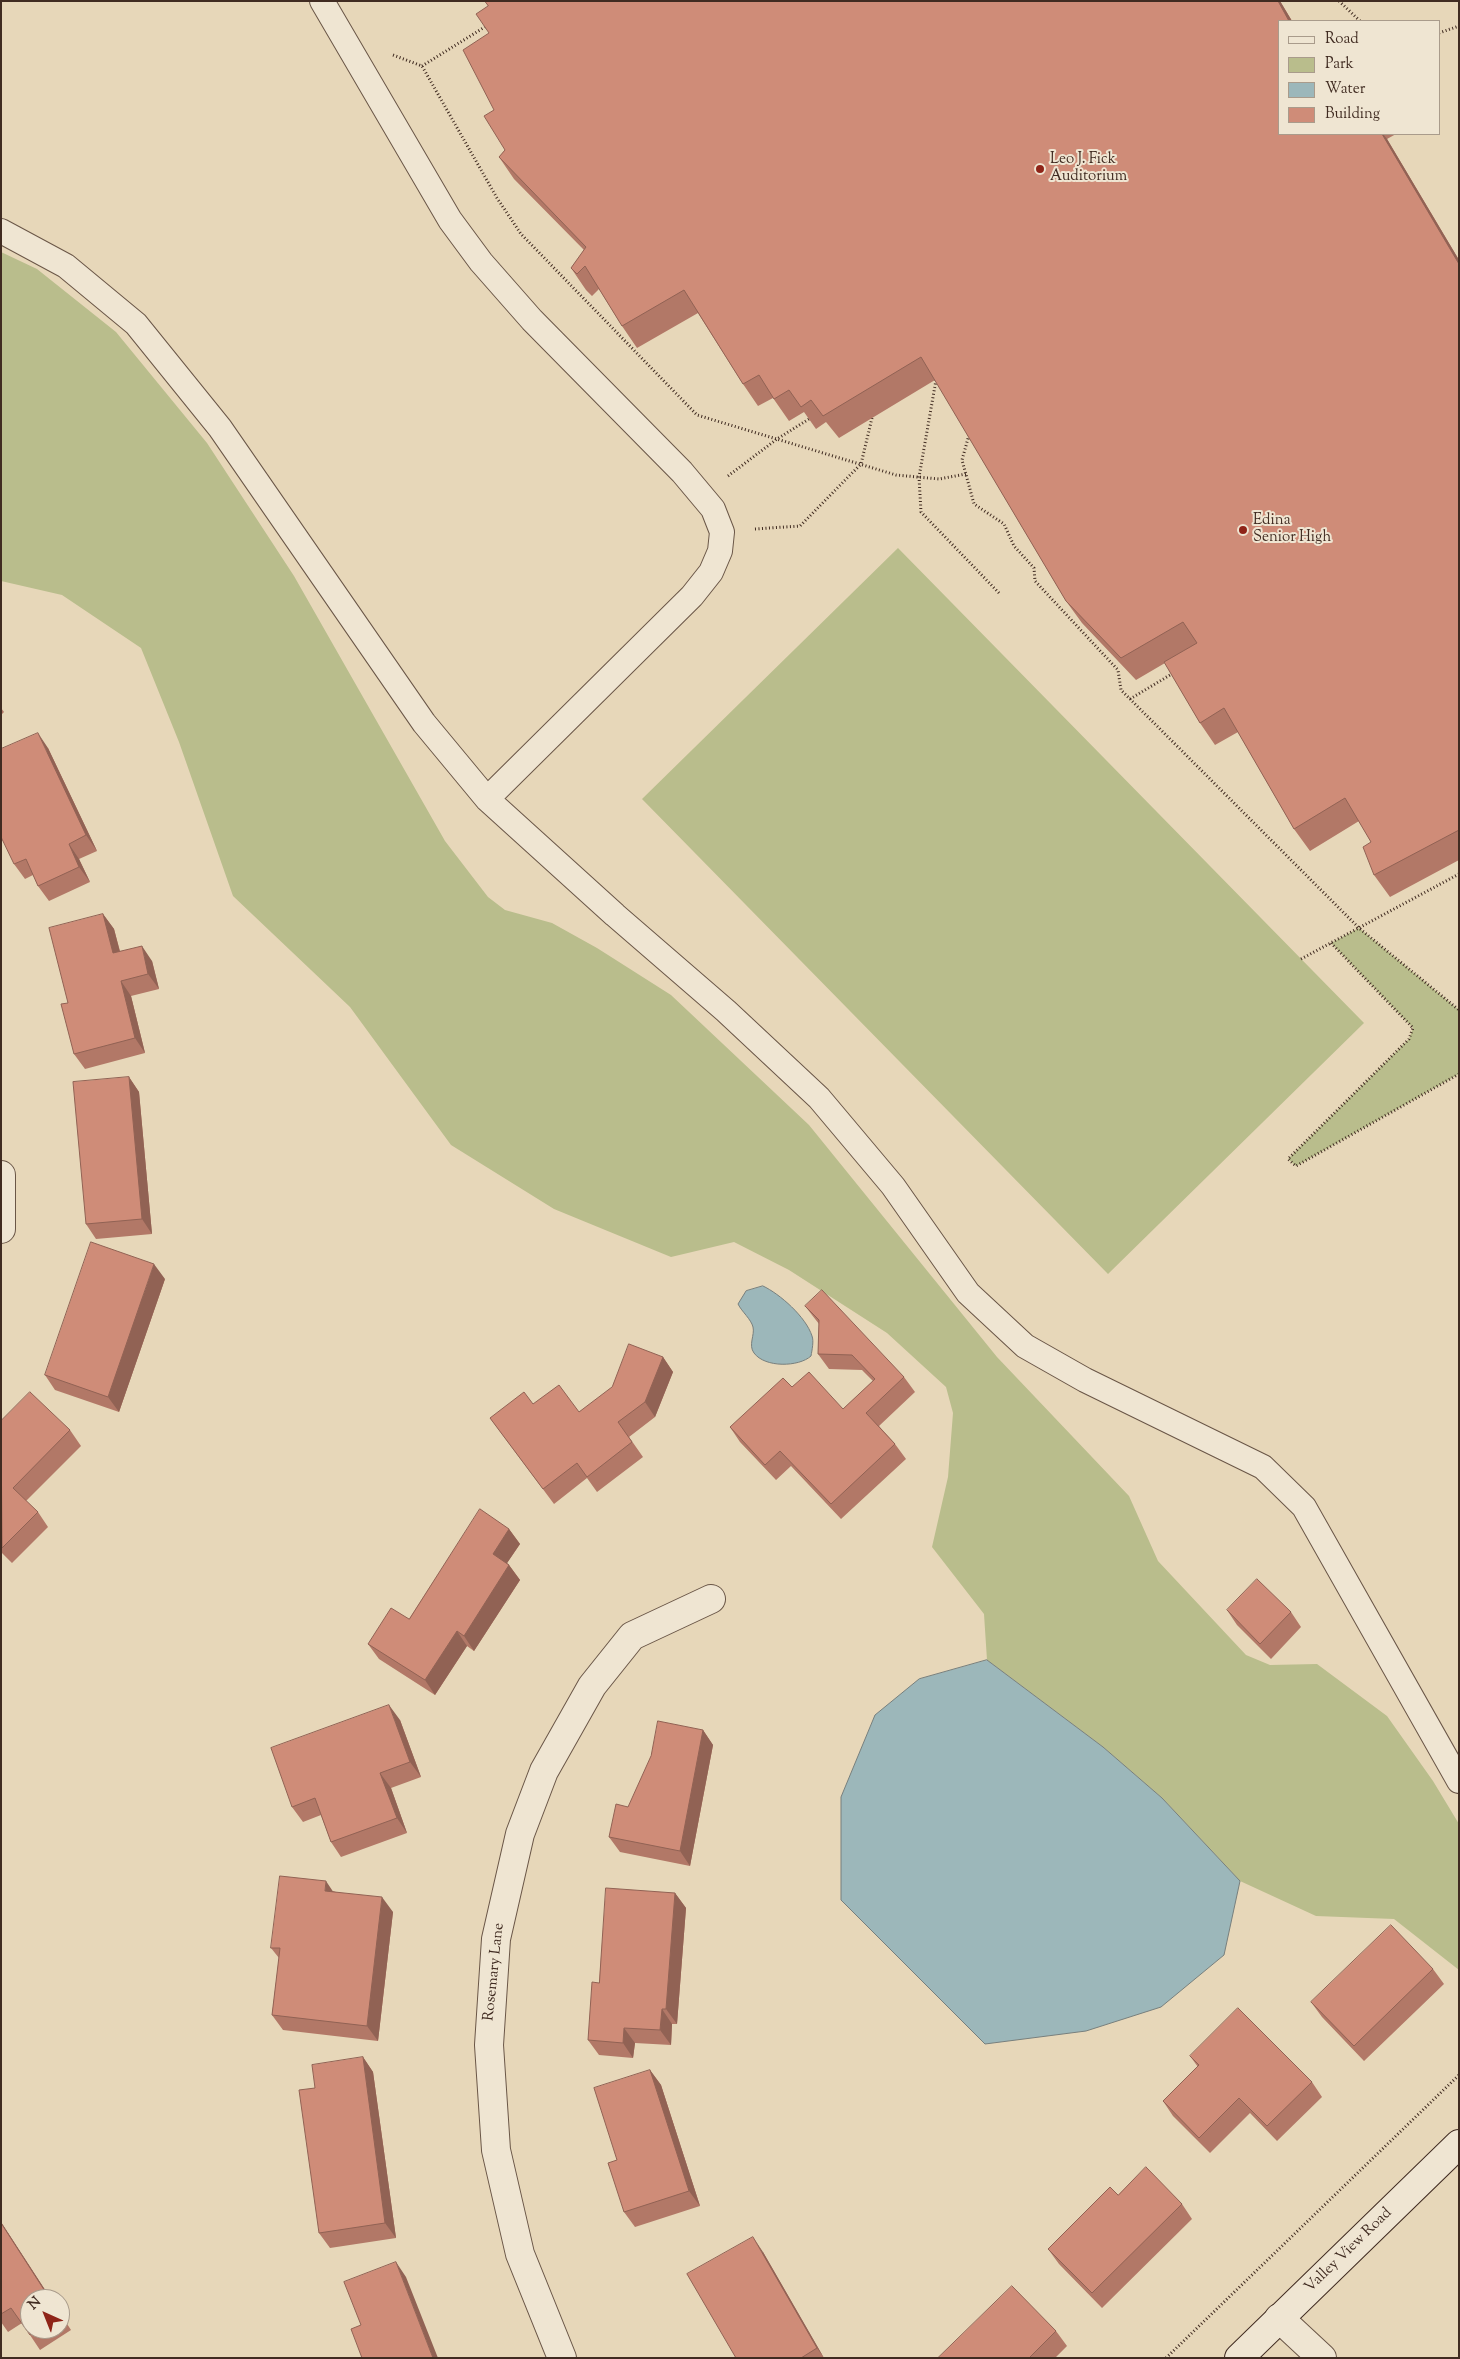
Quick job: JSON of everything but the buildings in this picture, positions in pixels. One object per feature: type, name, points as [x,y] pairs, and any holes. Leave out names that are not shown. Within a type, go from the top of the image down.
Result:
[{"type":"street","points":[[1,1174],[1,1229]]},
{"type":"street","name":"Rosemary Lane","points":[[562,2358],[520,2254],[496,2150],[488,2045],[496,1939],[520,1834],[544,1771],[592,1686],[632,1636],[711,1599]]},
{"type":"street","name":"Valley View Road","points":[[1239,2358],[1459,2144]]},
{"type":"street","points":[[1279,2318],[1322,2358]]},
{"type":"lane","points":[[322,1],[450,220],[481,262],[532,320],[675,465],[713,509],[722,532],[720,551],[711,572],[692,596],[488,799]]},
{"type":"lane","points":[[1,231],[66,266],[136,324],[220,428],[424,724],[488,799],[615,915],[726,1011],[820,1098],[893,1186],[968,1293],[1025,1346],[1085,1380],[1263,1467],[1304,1507],[1459,1781]]},
{"type":"path","points":[[1339,1],[1359,20]]},
{"type":"path","points":[[422,66],[490,24]]},
{"type":"path","points":[[1440,33],[1459,26]]},
{"type":"path","points":[[390,49],[394,56],[422,66],[497,198],[521,234],[697,415],[896,475],[939,479],[966,474]]},
{"type":"path","points":[[936,379],[919,477],[921,512],[999,593]]},
{"type":"path","points":[[722,532],[800,526],[862,464],[872,418]]},
{"type":"path","points":[[704,498],[736,468],[809,419]]},
{"type":"path","points":[[969,435],[962,460],[974,504],[1004,524],[1014,546],[1034,568],[1035,580],[1118,670],[1121,690],[1359,928],[1459,1010]]},
{"type":"path","points":[[1130,699],[1180,669]]},
{"type":"path","points":[[1301,959],[1459,875]]},
{"type":"path","points":[[1331,943],[1413,1028],[1409,1039],[1288,1159],[1296,1166],[1459,1074]]},
{"type":"path","points":[[1166,2358],[1459,2075]]},
{"type":"green space","points":[[1,252],[37,269],[116,332],[207,443],[294,576],[445,841],[488,897],[505,910],[552,923],[597,948],[671,995],[809,1125],[997,1357],[1129,1496],[1158,1561],[1246,1655],[1270,1665],[1317,1664],[1387,1716],[1433,1781],[1459,1824],[1459,1970],[1394,1919],[1316,1916],[1240,1881],[1162,1798],[1103,1747],[987,1660],[984,1614],[932,1547],[948,1477],[953,1413],[946,1387],[887,1333],[789,1270],[734,1242],[671,1257],[554,1209],[451,1145],[350,1007],[233,896],[179,742],[141,648],[62,595],[1,581]]},
{"type":"green space","points":[[898,548],[1364,1023],[1108,1274],[642,799]]},
{"type":"green space","points":[[1359,928],[1459,1010],[1459,1074],[1296,1166],[1288,1159],[1409,1039],[1413,1028],[1331,943]]},
{"type":"water","points":[[763,1286],[792,1307],[809,1329],[813,1338],[813,1346],[811,1356],[806,1360],[791,1364],[774,1363],[759,1358],[752,1350],[753,1327],[738,1304],[746,1291]]},
{"type":"water","points":[[987,1660],[1103,1747],[1162,1798],[1240,1881],[1224,1955],[1161,2007],[1086,2031],[985,2044],[841,1900],[841,1797],[875,1715],[919,1679]]},
{"type":"place","name":"Leo J. Fick Auditorium","points":[[1040,169]]},
{"type":"place","name":"Edina Senior High","points":[[1243,530]]}]
